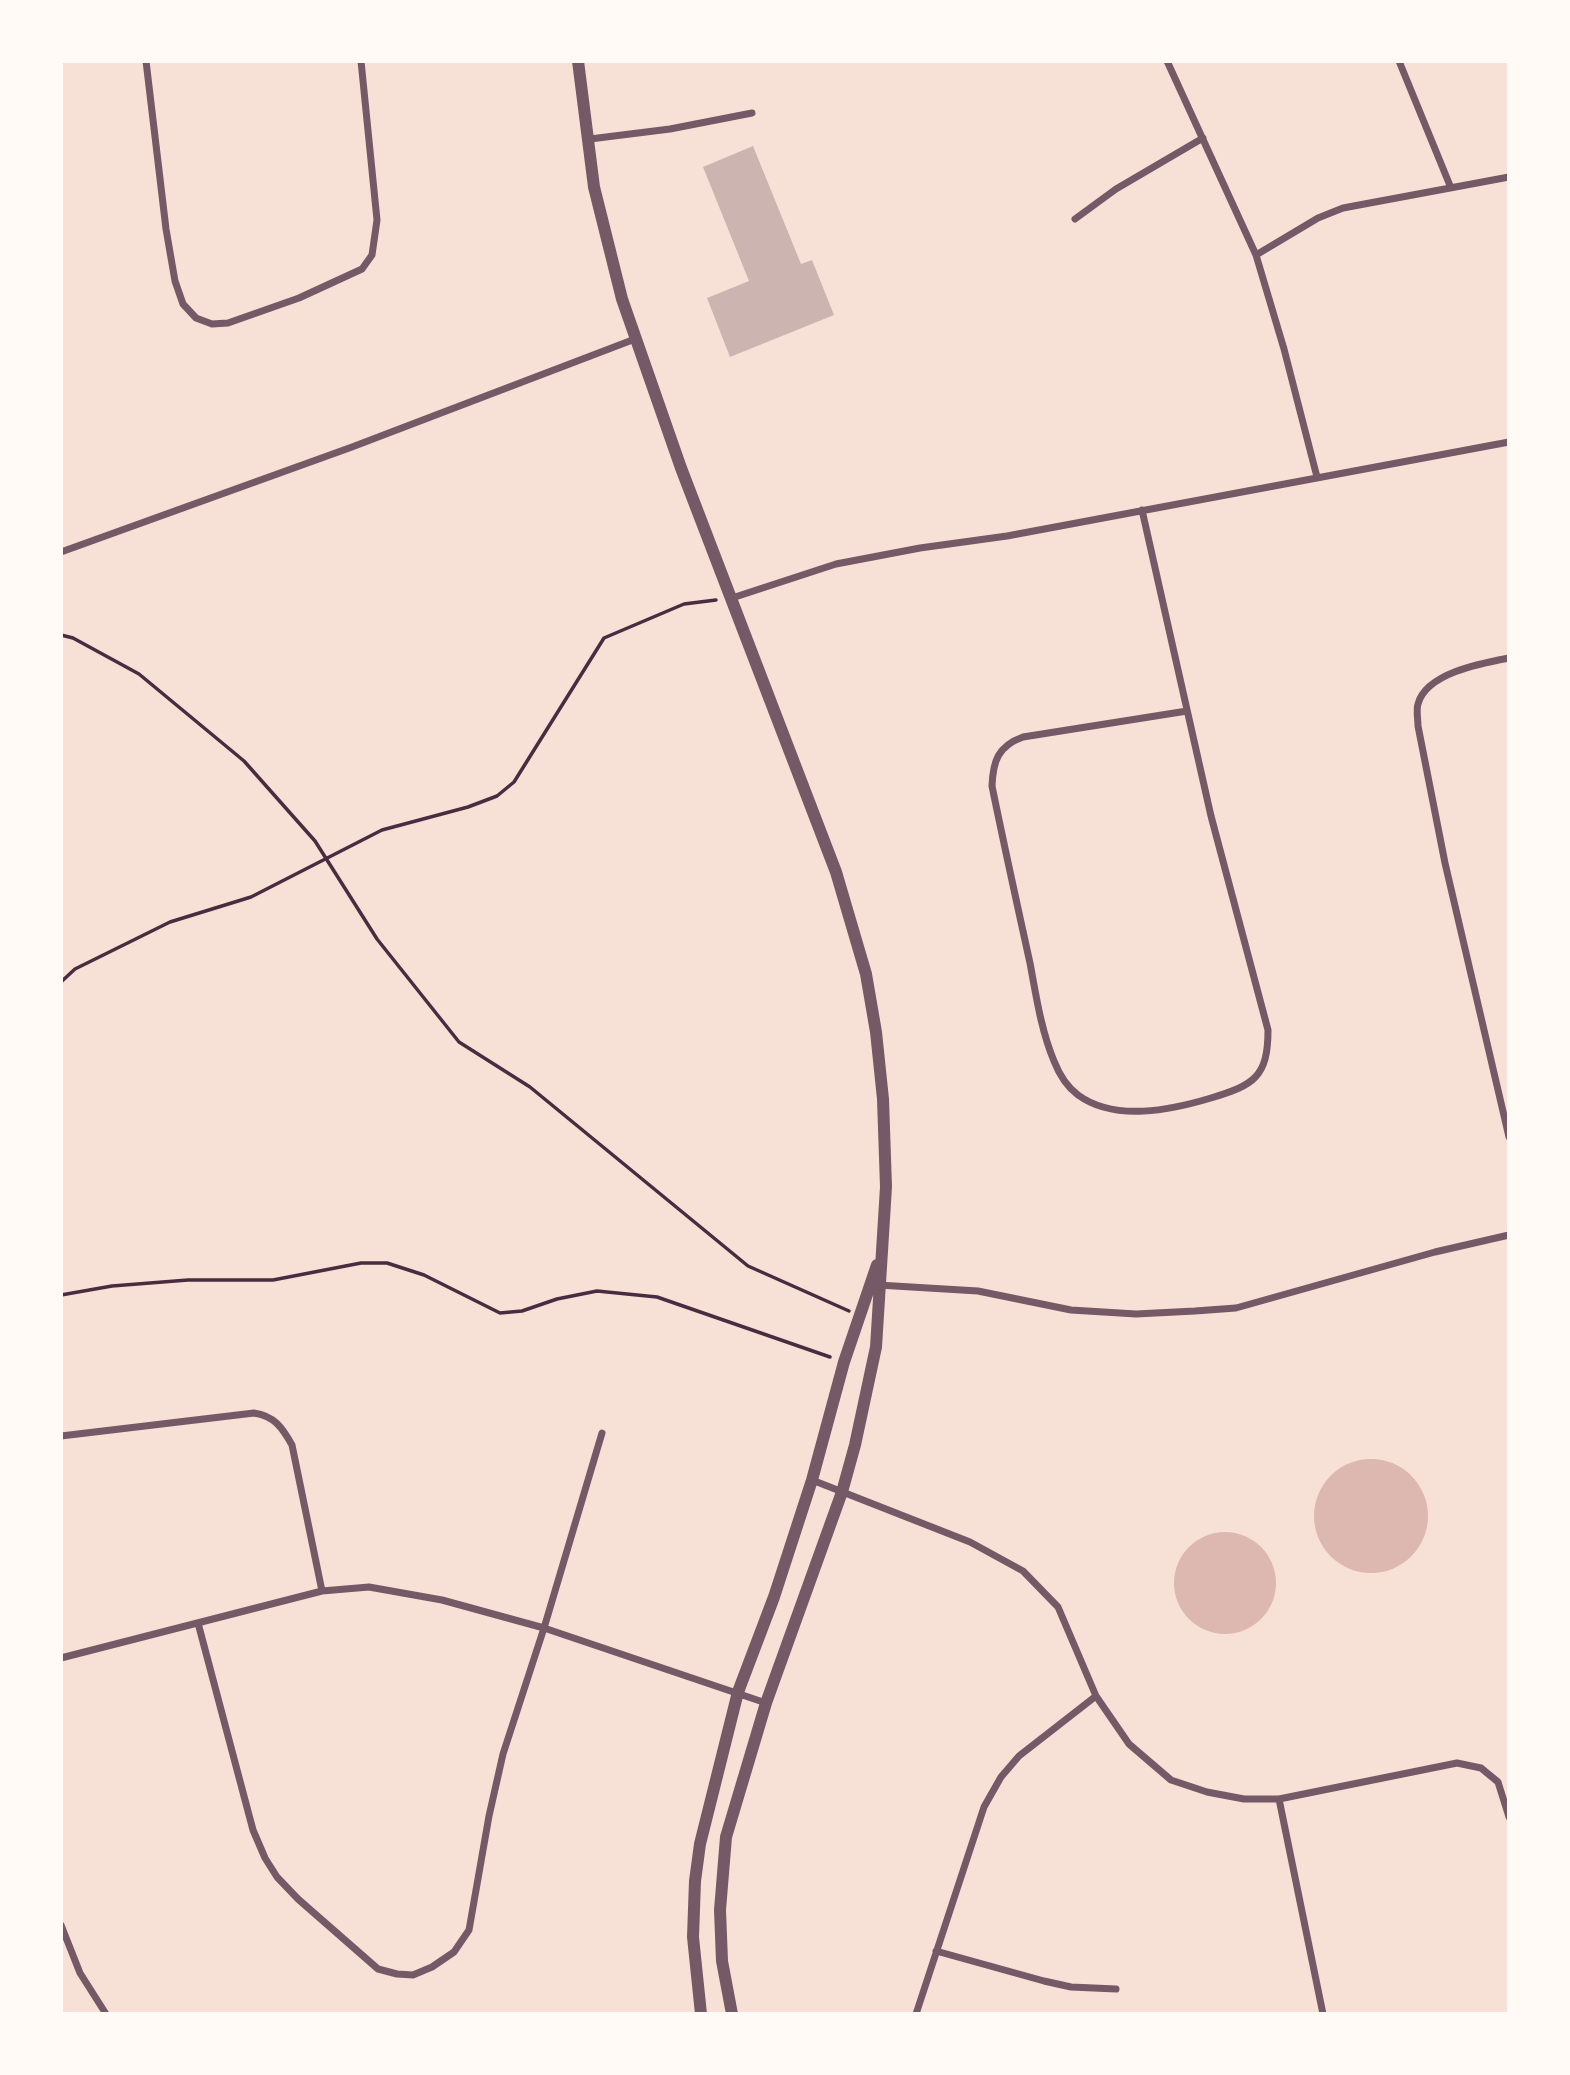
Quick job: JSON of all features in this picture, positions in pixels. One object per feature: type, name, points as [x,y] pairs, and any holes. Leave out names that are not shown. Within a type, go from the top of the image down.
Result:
[{"type":"street","points":[[146,61],[166,229],[175,281],[183,304],[195,318],[212,324],[228,323],[332,284],[362,269],[372,255],[377,220],[361,61]]},
{"type":"street","points":[[578,61],[594,187],[606,242],[635,339],[681,468],[836,872],[866,974],[883,1099],[886,1186],[876,1284],[876,1347],[842,1492],[766,1703],[726,1837],[720,1910],[722,1961],[732,2014]]},
{"type":"street","points":[[1167,61],[1256,255],[1317,477]]},
{"type":"street","points":[[1399,61],[1451,188]]},
{"type":"street","points":[[590,139],[670,129],[752,113]]},
{"type":"street","points":[[1075,219],[1116,189],[1203,138]]},
{"type":"street","points":[[1256,255],[1318,218],[1343,208],[1509,177]]},
{"type":"street","points":[[61,552],[352,447],[635,339]]},
{"type":"street","points":[[732,598],[836,564],[920,548],[1007,536],[1509,442]]},
{"type":"street","points":[[1142,510],[1211,816],[1268,1030],[1268,1052],[1259,1075],[1244,1088],[1164,1110],[1115,1110],[1079,1095],[1063,1080],[1053,1058],[1038,1003],[992,786],[992,769],[999,751],[1010,742],[1023,737],[1187,711]]},
{"type":"street","points":[[1509,658],[1480,663],[1449,674],[1426,688],[1418,704],[1418,726],[1445,863],[1509,1137]]},
{"type":"street","points":[[876,1284],[978,1291],[1071,1310],[1136,1314],[1236,1308],[1435,1252],[1509,1235]]},
{"type":"street","points":[[701,2014],[692,1937],[700,1844],[738,1692],[774,1597],[812,1480],[859,1316],[876,1284]]},
{"type":"street","points":[[61,1436],[254,1413],[269,1416],[283,1428],[292,1445],[322,1591]]},
{"type":"street","points":[[198,1623],[253,1830],[277,1877],[298,1899],[378,1969],[397,1975],[413,1975],[432,1967],[454,1952],[469,1930],[489,1815],[503,1754],[603,1433]]},
{"type":"street","points":[[812,1480],[970,1542],[1023,1571],[1058,1607],[1096,1696],[1129,1744],[1171,1780],[1207,1793],[1244,1799],[1279,1799],[1457,1763],[1481,1768],[1497,1782],[1509,1817]]},
{"type":"street","points":[[61,1658],[322,1591],[369,1587],[403,1591],[544,1628],[766,1703]]},
{"type":"street","points":[[916,2014],[984,1807],[1001,1777],[1019,1756],[1096,1696]]},
{"type":"street","points":[[1279,1799],[1323,2014]]},
{"type":"street","points":[[61,1926],[80,1973],[106,2014]]},
{"type":"street","points":[[936,1951],[1071,1987],[1116,1989]]},
{"type":"path","points":[[61,982],[75,969],[170,922],[251,897],[382,830],[468,807],[497,796],[514,782],[604,638],[684,604],[732,598]]},
{"type":"path","points":[[61,635],[73,638],[139,674],[244,761],[315,841],[377,940],[459,1042],[530,1087],[748,1266],[859,1316]]},
{"type":"path","points":[[61,1295],[112,1286],[188,1280],[274,1280],[361,1263],[387,1263],[424,1275],[500,1313],[522,1311],[557,1299],[597,1291],[657,1297],[844,1362]]},
{"type":"shaded area","points":[[1371,1459],[1393,1463],[1411,1476],[1424,1494],[1428,1516],[1424,1538],[1411,1556],[1393,1569],[1371,1573],[1349,1569],[1331,1556],[1318,1538],[1314,1516],[1318,1494],[1331,1476],[1349,1463]]},
{"type":"shaded area","points":[[1225,1532],[1244,1536],[1261,1547],[1272,1564],[1276,1583],[1272,1602],[1261,1619],[1244,1630],[1225,1634],[1206,1630],[1189,1619],[1178,1602],[1174,1583],[1178,1564],[1189,1547],[1206,1536]]},
{"type":"building","points":[[753,146],[801,264],[812,260],[834,315],[730,357],[707,298],[749,281],[703,167]]}]
